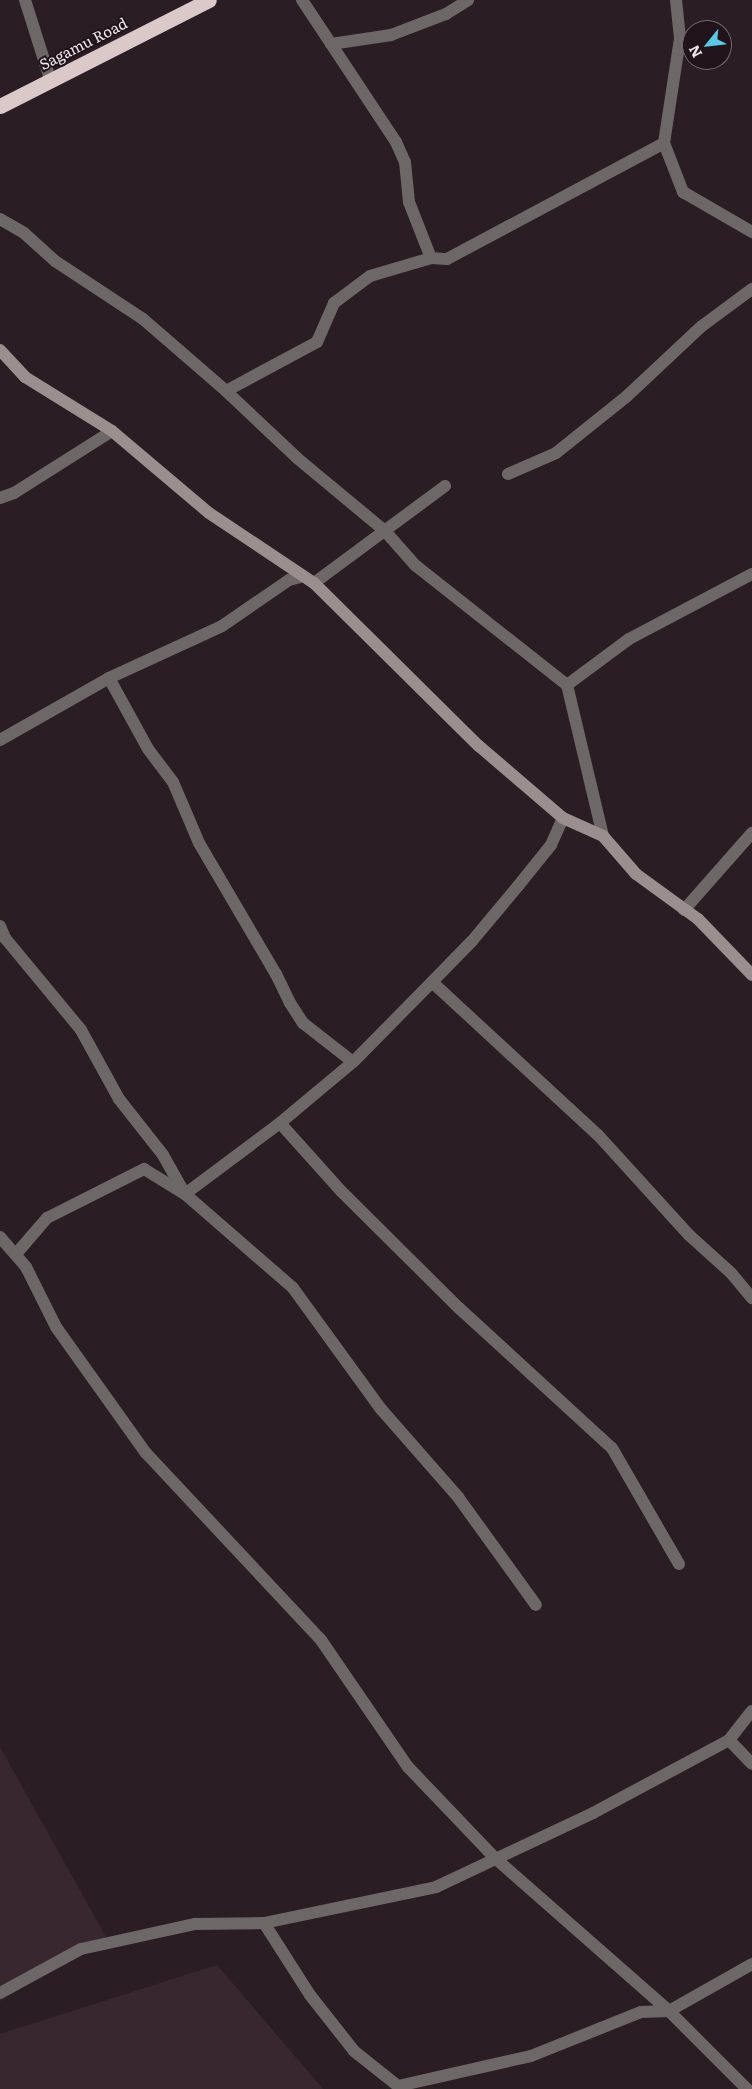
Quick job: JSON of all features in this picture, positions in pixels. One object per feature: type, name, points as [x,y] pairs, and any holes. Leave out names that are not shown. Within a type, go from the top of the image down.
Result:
[{"type":"highway","name":"Sagamu Road","points":[[0,106],[209,0]]},
{"type":"street","points":[[25,0],[50,79]]},
{"type":"street","points":[[302,0],[396,142],[404,162],[410,202],[431,258]]},
{"type":"street","points":[[331,44],[390,36],[446,14],[468,0]]},
{"type":"street","points":[[676,0],[680,38],[664,143],[683,192],[752,232]]},
{"type":"street","points":[[226,391],[317,342],[334,302],[370,276],[431,258],[447,259],[664,143]]},
{"type":"street","points":[[0,219],[24,233],[55,260],[143,319],[226,391],[297,458],[385,532],[415,565],[567,685],[603,836]]},
{"type":"street","points":[[508,474],[556,452],[626,397],[702,326],[752,289]]},
{"type":"street","points":[[0,350],[25,377],[112,431],[209,513],[300,577],[314,583],[478,746],[563,818],[603,836],[636,874],[698,919],[752,975]]},
{"type":"street","points":[[0,498],[14,493],[112,431]]},
{"type":"street","points":[[314,583],[445,486]]},
{"type":"street","points":[[567,685],[629,639],[752,574]]},
{"type":"street","points":[[0,740],[109,678],[222,626],[290,580],[300,577]]},
{"type":"street","points":[[109,678],[148,749],[173,782],[199,844],[276,974],[290,1003],[303,1023],[353,1062]]},
{"type":"street","points":[[185,1194],[280,1123],[353,1062],[472,941],[551,844],[563,818]]},
{"type":"street","points":[[684,910],[752,833]]},
{"type":"street","points":[[0,926],[5,938],[81,1030],[119,1099],[163,1155],[185,1194]]},
{"type":"street","points":[[432,982],[598,1135],[688,1235],[731,1273],[752,1298]]},
{"type":"street","points":[[280,1123],[341,1191],[459,1308],[612,1448],[679,1564]]},
{"type":"street","points":[[16,1254],[47,1218],[144,1168],[185,1194],[293,1288],[381,1409],[458,1497],[536,1605]]},
{"type":"street","points":[[0,1236],[26,1267],[56,1327],[146,1453],[321,1640],[408,1767],[495,1858],[669,2011],[747,2089]]},
{"type":"street","points":[[0,1993],[81,1949],[195,1924],[264,1923],[436,1887],[593,1812],[729,1740],[752,1711]]},
{"type":"street","points":[[729,1740],[752,1764]]},
{"type":"street","points":[[264,1923],[310,1995],[354,2051],[398,2086],[531,2056],[641,2012],[669,2011],[752,1964]]},
{"type":"shaded area","points":[[0,1747],[106,1937],[0,2001]]},
{"type":"shaded area","points":[[217,1965],[323,2089],[0,2089],[0,2034]]}]
